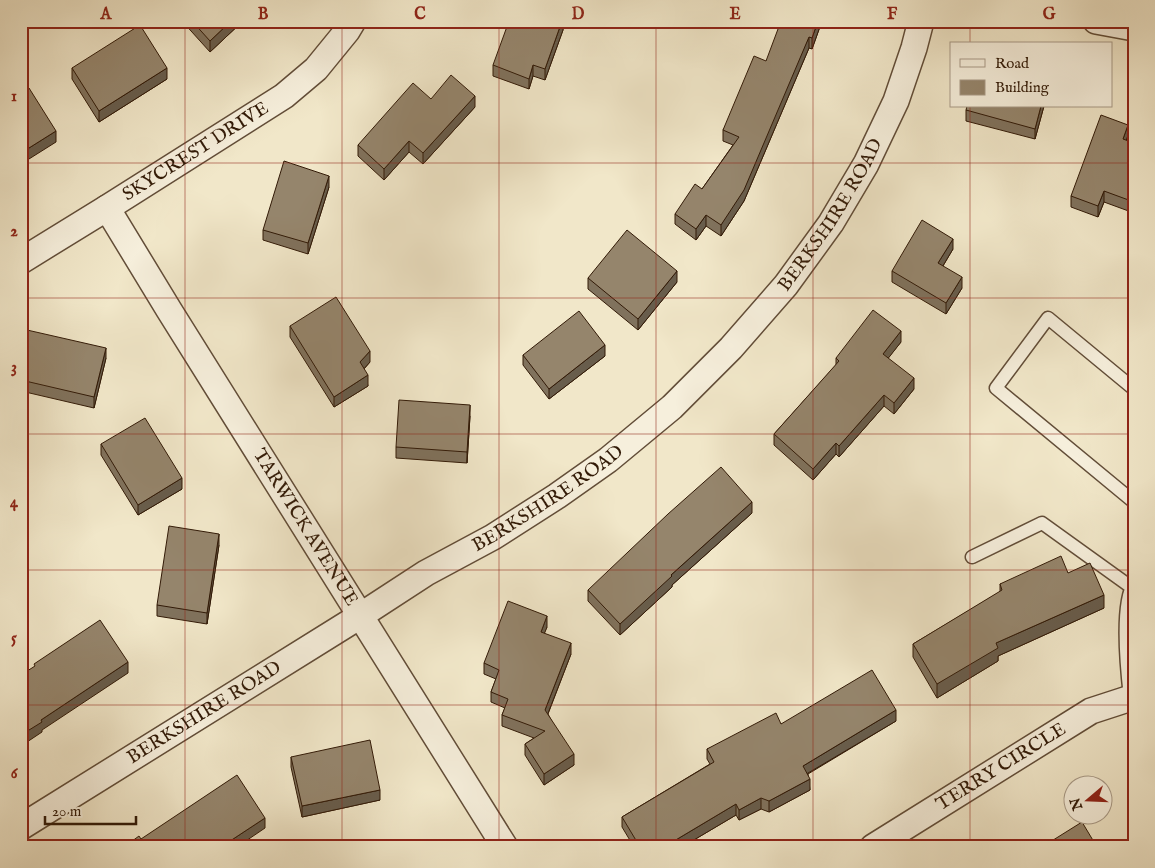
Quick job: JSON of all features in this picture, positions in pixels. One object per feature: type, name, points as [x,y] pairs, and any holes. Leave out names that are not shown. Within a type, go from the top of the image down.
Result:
[{"type":"street","name":"SKYCREST DRIVE","points":[[21,261],[284,96],[316,69],[353,21]]},
{"type":"street","name":"BERKSHIRE ROAD","points":[[21,827],[426,573],[493,537],[558,496],[608,460],[672,407],[732,348],[786,285],[831,224],[866,164],[896,101],[921,21]]},
{"type":"street","points":[[1096,21],[1134,28]]},
{"type":"street","name":"TARWICK AVENUE","points":[[108,208],[169,310],[505,847]]},
{"type":"street","name":"TERRY CIRCLE","points":[[873,847],[1091,711],[1132,697]]},
{"type":"lane","points":[[1134,389],[1048,318],[996,388],[1134,502]]},
{"type":"lane","points":[[972,557],[1042,523],[1132,585],[1127,611],[1126,636],[1128,676],[1132,697]]},
{"type":"building","points":[[192,21],[231,21],[210,41]]},
{"type":"building","points":[[509,21],[562,21],[545,69],[533,65],[529,79],[493,65]]},
{"type":"building","points":[[781,21],[818,21],[812,38],[809,37],[744,190],[721,225],[706,215],[696,229],[675,214],[695,184],[702,189],[739,137],[723,130],[754,56],[766,61]]},
{"type":"building","points":[[140,25],[167,68],[99,111],[72,68]]},
{"type":"building","points":[[451,75],[475,96],[423,153],[409,141],[384,169],[358,145],[413,83],[431,99]]},
{"type":"building","points":[[29,88],[56,131],[21,153],[21,93]]},
{"type":"building","points":[[966,108],[1040,108],[1035,129],[966,110]]},
{"type":"building","points":[[1101,115],[1128,125],[1123,139],[1134,143],[1134,202],[1104,191],[1098,206],[1071,196]]},
{"type":"building","points":[[284,161],[329,176],[308,243],[263,230]]},
{"type":"building","points":[[922,220],[953,239],[938,263],[962,277],[946,303],[892,271]]},
{"type":"building","points":[[627,230],[677,271],[638,319],[588,278]]},
{"type":"building","points":[[336,297],[370,351],[360,362],[368,375],[334,397],[290,326]]},
{"type":"building","points":[[873,310],[901,331],[883,354],[914,378],[894,403],[884,395],[839,446],[836,443],[813,469],[774,434],[839,361],[836,358]]},
{"type":"building","points":[[579,311],[605,345],[549,389],[523,355]]},
{"type":"building","points":[[27,330],[106,348],[94,397],[21,380],[21,357]]},
{"type":"building","points":[[399,400],[470,405],[467,452],[396,447]]},
{"type":"building","points":[[145,418],[182,478],[138,505],[101,444]]},
{"type":"building","points":[[721,467],[752,502],[620,624],[588,590]]},
{"type":"building","points":[[169,526],[219,534],[207,613],[157,605]]},
{"type":"building","points":[[1061,556],[1068,573],[1090,563],[1104,595],[996,643],[998,648],[937,684],[913,644],[1002,590],[1000,584]]},
{"type":"building","points":[[508,601],[547,616],[541,632],[571,643],[545,710],[574,754],[544,774],[525,744],[545,731],[502,715],[508,699],[491,692],[499,670],[484,663]]},
{"type":"building","points":[[100,620],[128,662],[21,735],[21,675],[35,666],[34,664]]},
{"type":"building","points":[[872,670],[896,710],[803,766],[810,779],[769,801],[761,798],[739,810],[736,804],[664,847],[640,847],[622,817],[714,762],[707,749],[776,713],[781,724]]},
{"type":"building","points":[[370,740],[380,790],[302,806],[291,757]]},
{"type":"building","points":[[237,775],[265,818],[221,847],[124,847],[139,836],[141,839]]},
{"type":"building","points":[[1076,826],[1084,826],[1097,847],[1042,847]]}]
